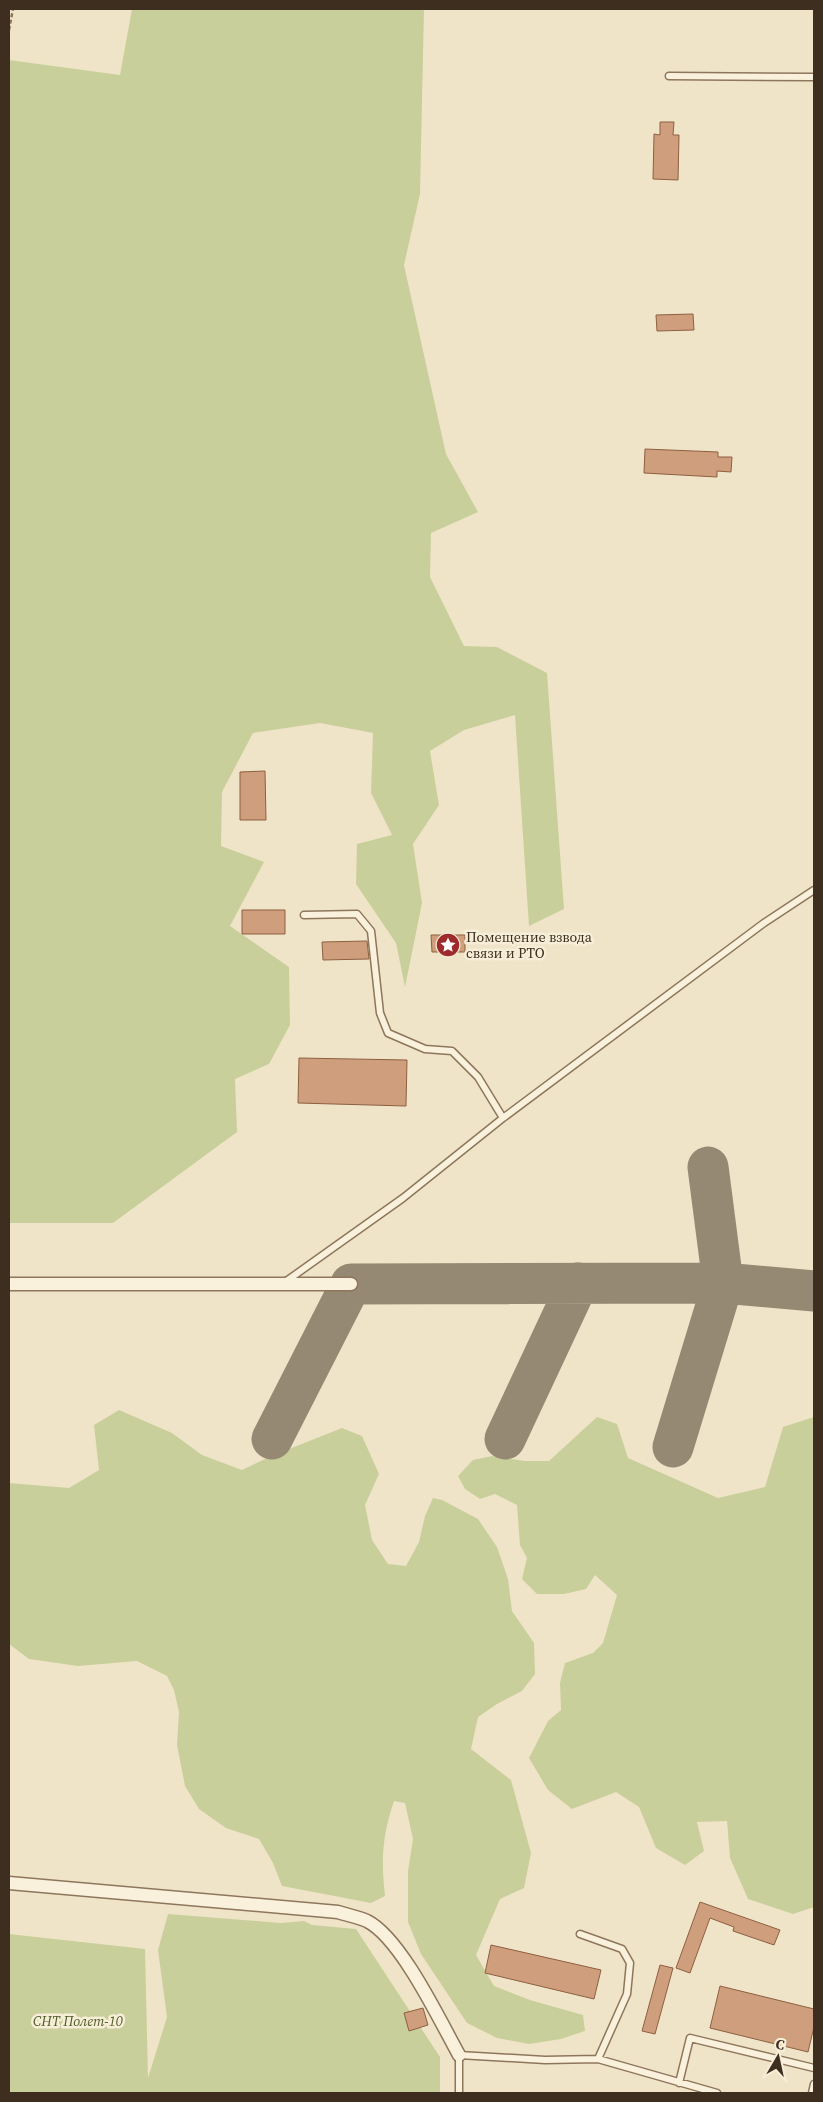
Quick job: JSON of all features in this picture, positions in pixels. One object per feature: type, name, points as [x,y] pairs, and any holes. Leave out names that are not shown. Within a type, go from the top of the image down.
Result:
[{"type":"street","points":[[9,1284],[351,1284]]},
{"type":"street","points":[[9,1882],[338,1912],[369,1922],[391,1940],[424,1991],[459,2055]]},
{"type":"lane","points":[[669,76],[814,77]]},
{"type":"lane","points":[[282,1284],[403,1198],[504,1118],[764,923],[814,890]]},
{"type":"lane","points":[[304,915],[358,914],[371,931],[380,1013],[388,1033],[425,1049],[452,1051],[478,1077],[504,1118]]},
{"type":"lane","points":[[580,1934],[622,1949],[630,1963],[627,1994],[598,2059]]},
{"type":"lane","points":[[679,2083],[690,2038],[814,2068]]},
{"type":"lane","points":[[459,2093],[459,2055],[545,2060],[598,2059],[717,2093]]},
{"type":"lane","points":[[812,2093],[814,2084]]},
{"type":"path","points":[[9,30],[13,9]]},
{"type":"green space","points":[[132,9],[424,9],[420,194],[404,265],[446,454],[478,512],[431,533],[430,577],[464,646],[497,647],[547,673],[564,909],[529,926],[515,715],[464,730],[430,751],[439,805],[413,844],[422,903],[405,987],[396,943],[356,884],[357,844],[392,835],[371,793],[373,733],[320,723],[253,733],[222,792],[221,846],[264,862],[230,926],[289,967],[290,1025],[269,1064],[235,1079],[237,1132],[113,1223],[9,1223],[9,60],[120,75]]},
{"type":"green space","points":[[119,1410],[172,1433],[202,1455],[242,1470],[269,1457],[342,1428],[362,1436],[379,1474],[365,1505],[372,1540],[388,1564],[406,1566],[419,1542],[425,1516],[433,1498],[442,1500],[478,1519],[497,1547],[508,1579],[512,1611],[534,1643],[535,1674],[522,1691],[497,1704],[478,1717],[471,1749],[511,1780],[531,1853],[524,1888],[500,1899],[476,1955],[494,1986],[530,2000],[583,2015],[585,2031],[561,2039],[529,2044],[497,2038],[467,2023],[421,1954],[408,1922],[408,1871],[413,1839],[405,1803],[394,1801],[387,1826],[383,1859],[385,1896],[371,1903],[282,1886],[273,1863],[259,1839],[226,1828],[199,1809],[185,1786],[177,1745],[179,1712],[174,1690],[167,1676],[137,1661],[78,1666],[29,1659],[9,1644],[9,1483],[69,1488],[99,1470],[94,1425]]},
{"type":"green space","points":[[597,1417],[617,1424],[628,1458],[718,1498],[765,1487],[783,1427],[814,1417],[814,1907],[793,1914],[748,1899],[730,1858],[727,1821],[697,1822],[704,1851],[685,1865],[656,1848],[639,1807],[616,1792],[572,1809],[548,1790],[529,1758],[548,1721],[561,1710],[560,1683],[565,1663],[593,1653],[603,1643],[617,1595],[595,1575],[586,1589],[564,1594],[537,1594],[522,1579],[527,1558],[520,1545],[517,1505],[495,1494],[480,1499],[465,1489],[458,1476],[473,1460],[492,1456],[525,1461],[549,1461]]},
{"type":"green space","name":"СНТ Полет-10","points":[[168,1914],[281,1923],[304,1921],[312,1925],[356,1929],[440,2057],[440,2093],[9,2093],[9,1934],[145,1949],[148,2078],[167,2017],[158,1950]]},
{"type":"building","points":[[660,122],[674,122],[673,135],[679,135],[678,180],[653,179],[654,134],[660,135]]},
{"type":"building","points":[[693,314],[694,330],[657,331],[656,315]]},
{"type":"building","points":[[645,449],[718,452],[718,457],[732,457],[731,472],[717,471],[717,477],[644,473]]},
{"type":"building","points":[[265,771],[266,820],[240,820],[240,772]]},
{"type":"building","points":[[242,910],[285,910],[285,934],[242,934]]},
{"type":"building","points":[[431,935],[465,935],[465,952],[432,952]]},
{"type":"building","points":[[367,941],[369,959],[323,960],[322,942]]},
{"type":"building","points":[[299,1058],[407,1060],[406,1106],[298,1103]]},
{"type":"building","points":[[700,1902],[780,1930],[774,1945],[733,1931],[734,1927],[710,1918],[690,1973],[676,1968]]},
{"type":"building","points":[[491,1945],[601,1970],[594,1999],[485,1973]]},
{"type":"building","points":[[660,1965],[673,1968],[655,2034],[642,2031]]},
{"type":"building","points":[[720,1986],[814,2009],[814,2027],[808,2052],[710,2028]]},
{"type":"building","points":[[423,2008],[428,2025],[409,2031],[404,2013]]},
{"type":"taxiway","points":[[673,1447],[723,1283],[708,1167]]},
{"type":"taxiway","points":[[505,1439],[578,1283]]},
{"type":"taxiway","points":[[272,1439],[351,1284],[723,1283],[814,1291]]},
{"type":"place","name":"Помещение взвода связи и РТО","points":[[448,945]]}]
